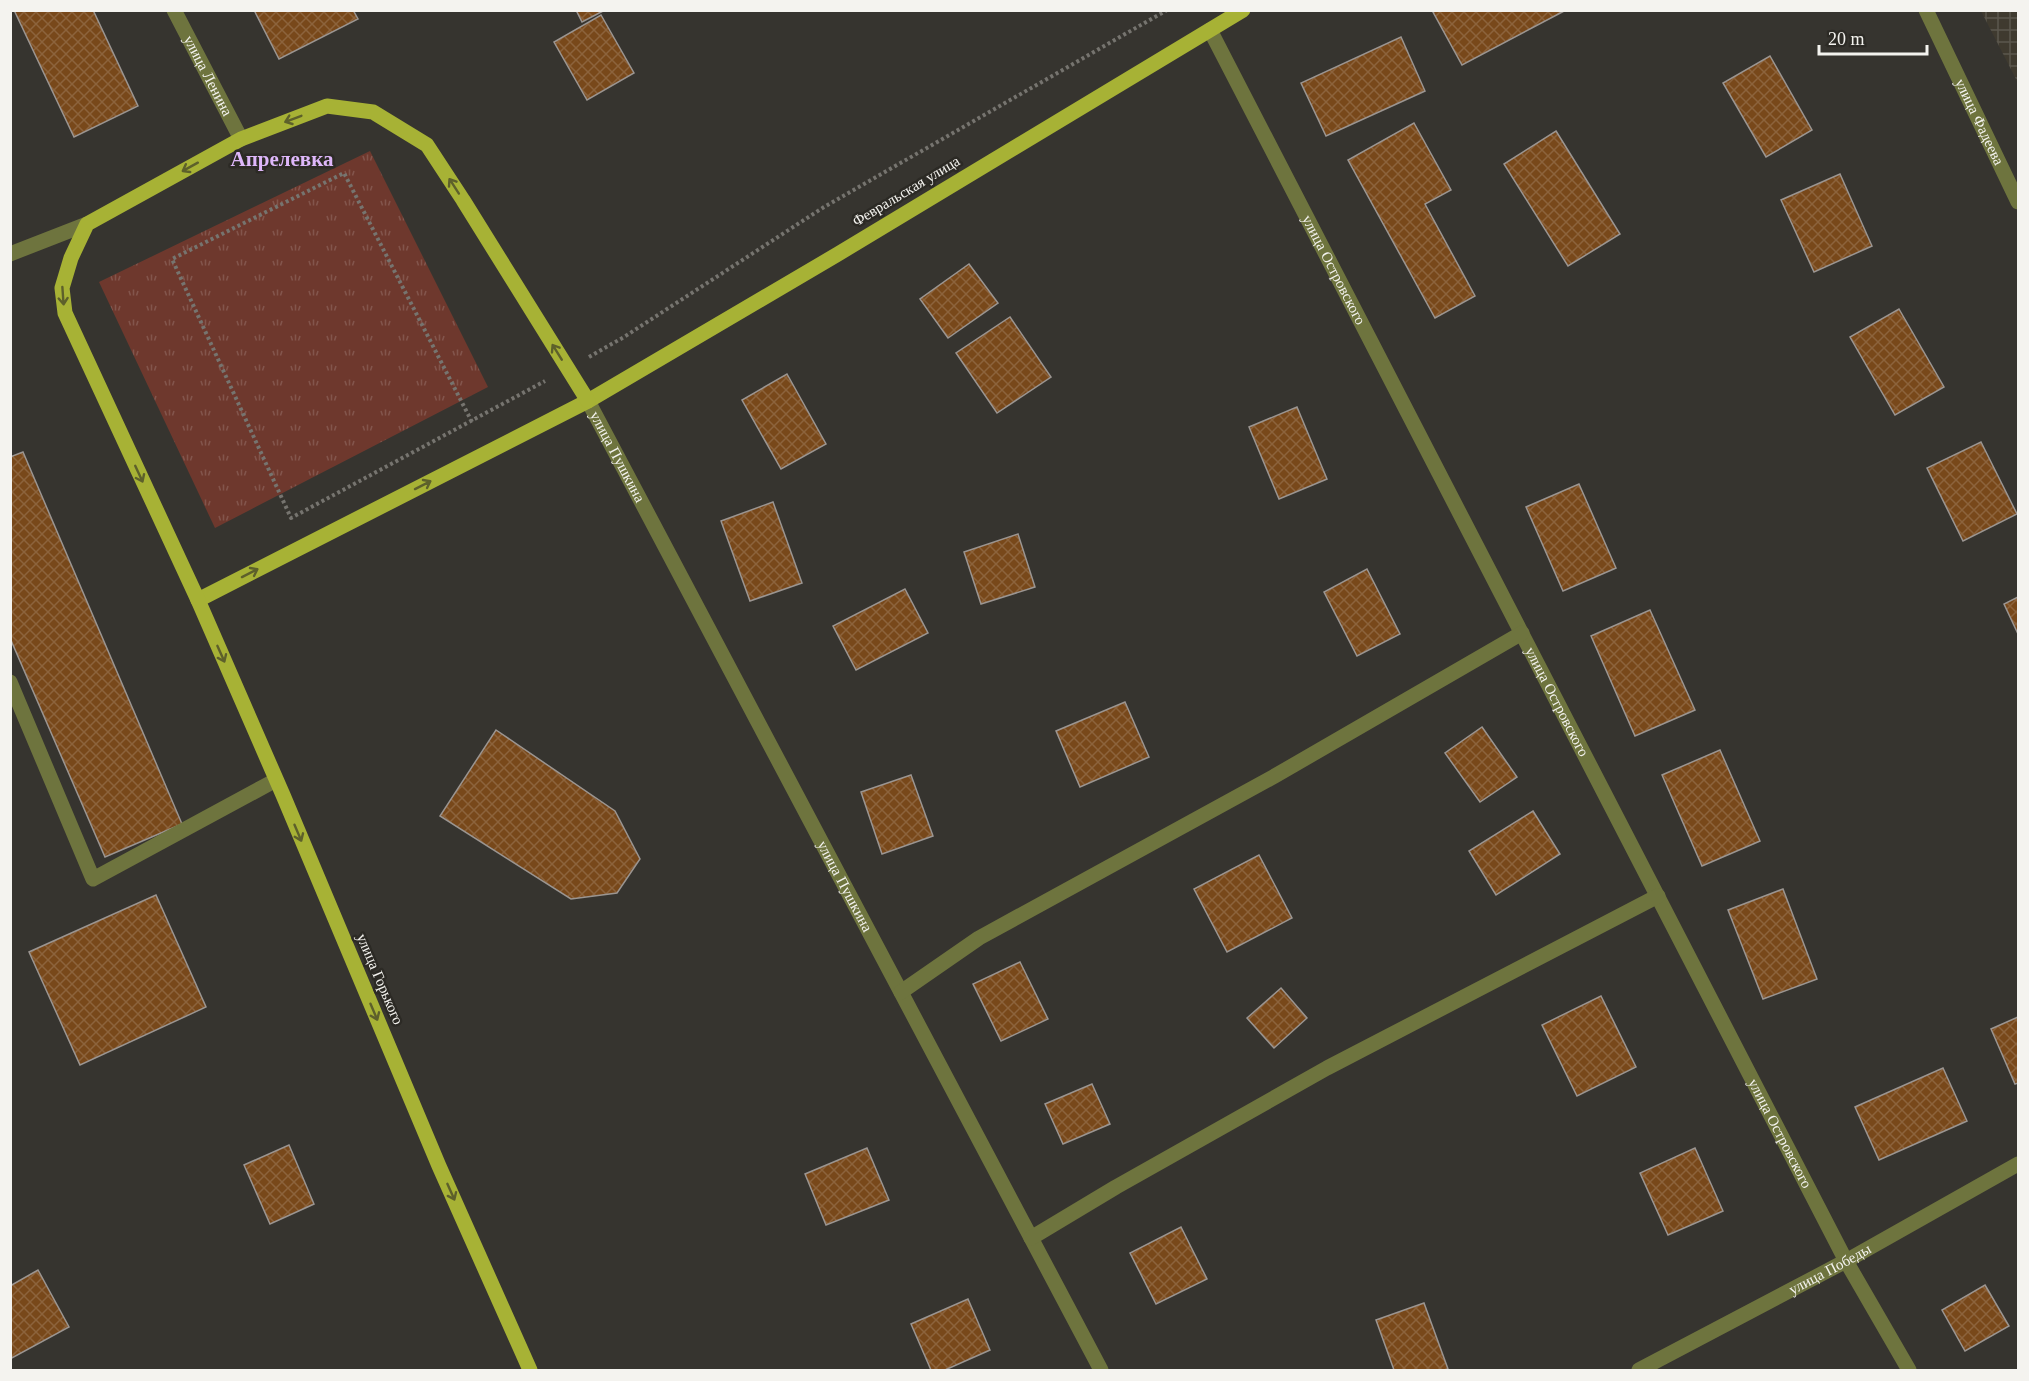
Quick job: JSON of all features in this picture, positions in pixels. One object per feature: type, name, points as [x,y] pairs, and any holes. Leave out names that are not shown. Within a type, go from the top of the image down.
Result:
[{"type":"main road","name":"Февральская улица","points":[[198,600],[588,401],[848,248],[1243,10]]},
{"type":"main road","points":[[87,224],[241,139],[327,106],[373,112],[427,145],[588,401]]},
{"type":"main road","name":"улица Горького","points":[[87,224],[71,258],[62,288],[65,314],[198,600],[439,1166],[530,1371]]},
{"type":"street","name":"улица Ленина","points":[[174,10],[241,139]]},
{"type":"street","name":"улица Фадеева","points":[[1926,10],[2019,202]]},
{"type":"street","name":"улица Островского","points":[[1210,30],[1846,1261],[1909,1371]]},
{"type":"street","points":[[10,254],[87,224]]},
{"type":"street","name":"улица Пушкина","points":[[588,401],[1101,1371]]},
{"type":"street","points":[[901,992],[979,938],[1262,783],[1522,633]]},
{"type":"street","points":[[10,682],[93,879],[276,780]]},
{"type":"street","points":[[1031,1238],[1116,1187],[1327,1068],[1658,896]]},
{"type":"street","name":"улица Победы","points":[[1639,1371],[1846,1261],[2019,1164]]},
{"type":"path","points":[[472,422],[344,173],[172,260],[291,518],[472,422],[624,337],[824,207],[1167,10]]},
{"type":"shaded area","points":[[1981,11],[2018,11],[2018,83]]},
{"type":"green space","points":[[370,151],[488,387],[215,528],[99,282]]},
{"type":"building","points":[[14,10],[93,10],[138,106],[74,137]]},
{"type":"building","points":[[254,10],[353,10],[358,19],[279,59]]},
{"type":"building","points":[[576,10],[605,10],[582,22]]},
{"type":"building","points":[[1437,10],[1566,10],[1462,65],[1433,12]]},
{"type":"building","points":[[601,15],[634,73],[587,100],[554,42]]},
{"type":"building","points":[[1401,37],[1425,91],[1326,136],[1301,83]]},
{"type":"building","points":[[1770,56],[1812,130],[1766,157],[1723,83]]},
{"type":"building","points":[[1414,123],[1451,190],[1425,204],[1475,296],[1435,318],[1348,160]]},
{"type":"building","points":[[1556,131],[1620,234],[1568,266],[1504,164]]},
{"type":"building","points":[[1840,174],[1872,246],[1814,272],[1781,200]]},
{"type":"building","points":[[969,264],[998,303],[948,338],[920,299]]},
{"type":"building","points":[[1899,309],[1944,387],[1895,415],[1850,337]]},
{"type":"building","points":[[1010,317],[1051,377],[997,413],[956,353]]},
{"type":"building","points":[[787,374],[826,444],[781,469],[742,400]]},
{"type":"building","points":[[1297,407],[1327,479],[1279,499],[1249,427]]},
{"type":"building","points":[[1981,442],[2017,514],[1963,541],[1927,468]]},
{"type":"building","points":[[23,452],[182,824],[105,857],[10,638],[10,457]]},
{"type":"building","points":[[1579,484],[1616,568],[1563,591],[1526,507]]},
{"type":"building","points":[[773,502],[802,583],[750,601],[721,521]]},
{"type":"building","points":[[1018,534],[1035,587],[981,604],[964,552]]},
{"type":"building","points":[[1367,569],[1400,634],[1357,656],[1324,592]]},
{"type":"building","points":[[905,589],[928,633],[856,670],[833,626]]},
{"type":"building","points":[[2018,597],[2018,634],[2004,604]]},
{"type":"building","points":[[1650,610],[1695,710],[1635,736],[1591,636]]},
{"type":"building","points":[[1125,702],[1149,757],[1080,787],[1056,731]]},
{"type":"building","points":[[1482,727],[1517,777],[1480,802],[1445,753]]},
{"type":"building","points":[[496,730],[615,811],[640,859],[617,893],[571,899],[440,816]]},
{"type":"building","points":[[1720,750],[1760,841],[1702,866],[1662,775]]},
{"type":"building","points":[[911,775],[933,836],[882,854],[861,792]]},
{"type":"building","points":[[1533,811],[1560,854],[1496,895],[1469,851]]},
{"type":"building","points":[[1259,855],[1292,918],[1227,952],[1194,889]]},
{"type":"building","points":[[1783,889],[1817,979],[1763,999],[1728,910]]},
{"type":"building","points":[[156,895],[206,1007],[80,1065],[29,952]]},
{"type":"building","points":[[1020,962],[1048,1019],[1001,1041],[973,984]]},
{"type":"building","points":[[1281,988],[1307,1018],[1274,1048],[1247,1018]]},
{"type":"building","points":[[1601,996],[1636,1067],[1577,1096],[1542,1025]]},
{"type":"building","points":[[2018,1017],[2018,1083],[2015,1084],[1991,1029]]},
{"type":"building","points":[[1943,1068],[1967,1121],[1879,1160],[1855,1107]]},
{"type":"building","points":[[1092,1084],[1110,1124],[1063,1144],[1045,1104]]},
{"type":"building","points":[[289,1145],[314,1204],[270,1224],[244,1165]]},
{"type":"building","points":[[867,1148],[889,1200],[826,1225],[805,1174]]},
{"type":"building","points":[[1695,1148],[1723,1211],[1668,1235],[1640,1173]]},
{"type":"building","points":[[1181,1227],[1207,1279],[1156,1304],[1130,1253]]},
{"type":"building","points":[[38,1270],[69,1327],[10,1359],[10,1286]]},
{"type":"building","points":[[1985,1285],[2009,1326],[1965,1351],[1942,1310]]},
{"type":"building","points":[[968,1299],[990,1350],[945,1370],[931,1370],[911,1324]]},
{"type":"building","points":[[1424,1303],[1448,1369],[1394,1370],[1376,1320]]},
{"type":"district","name":"Апрелевка","points":[[282,159]]}]
